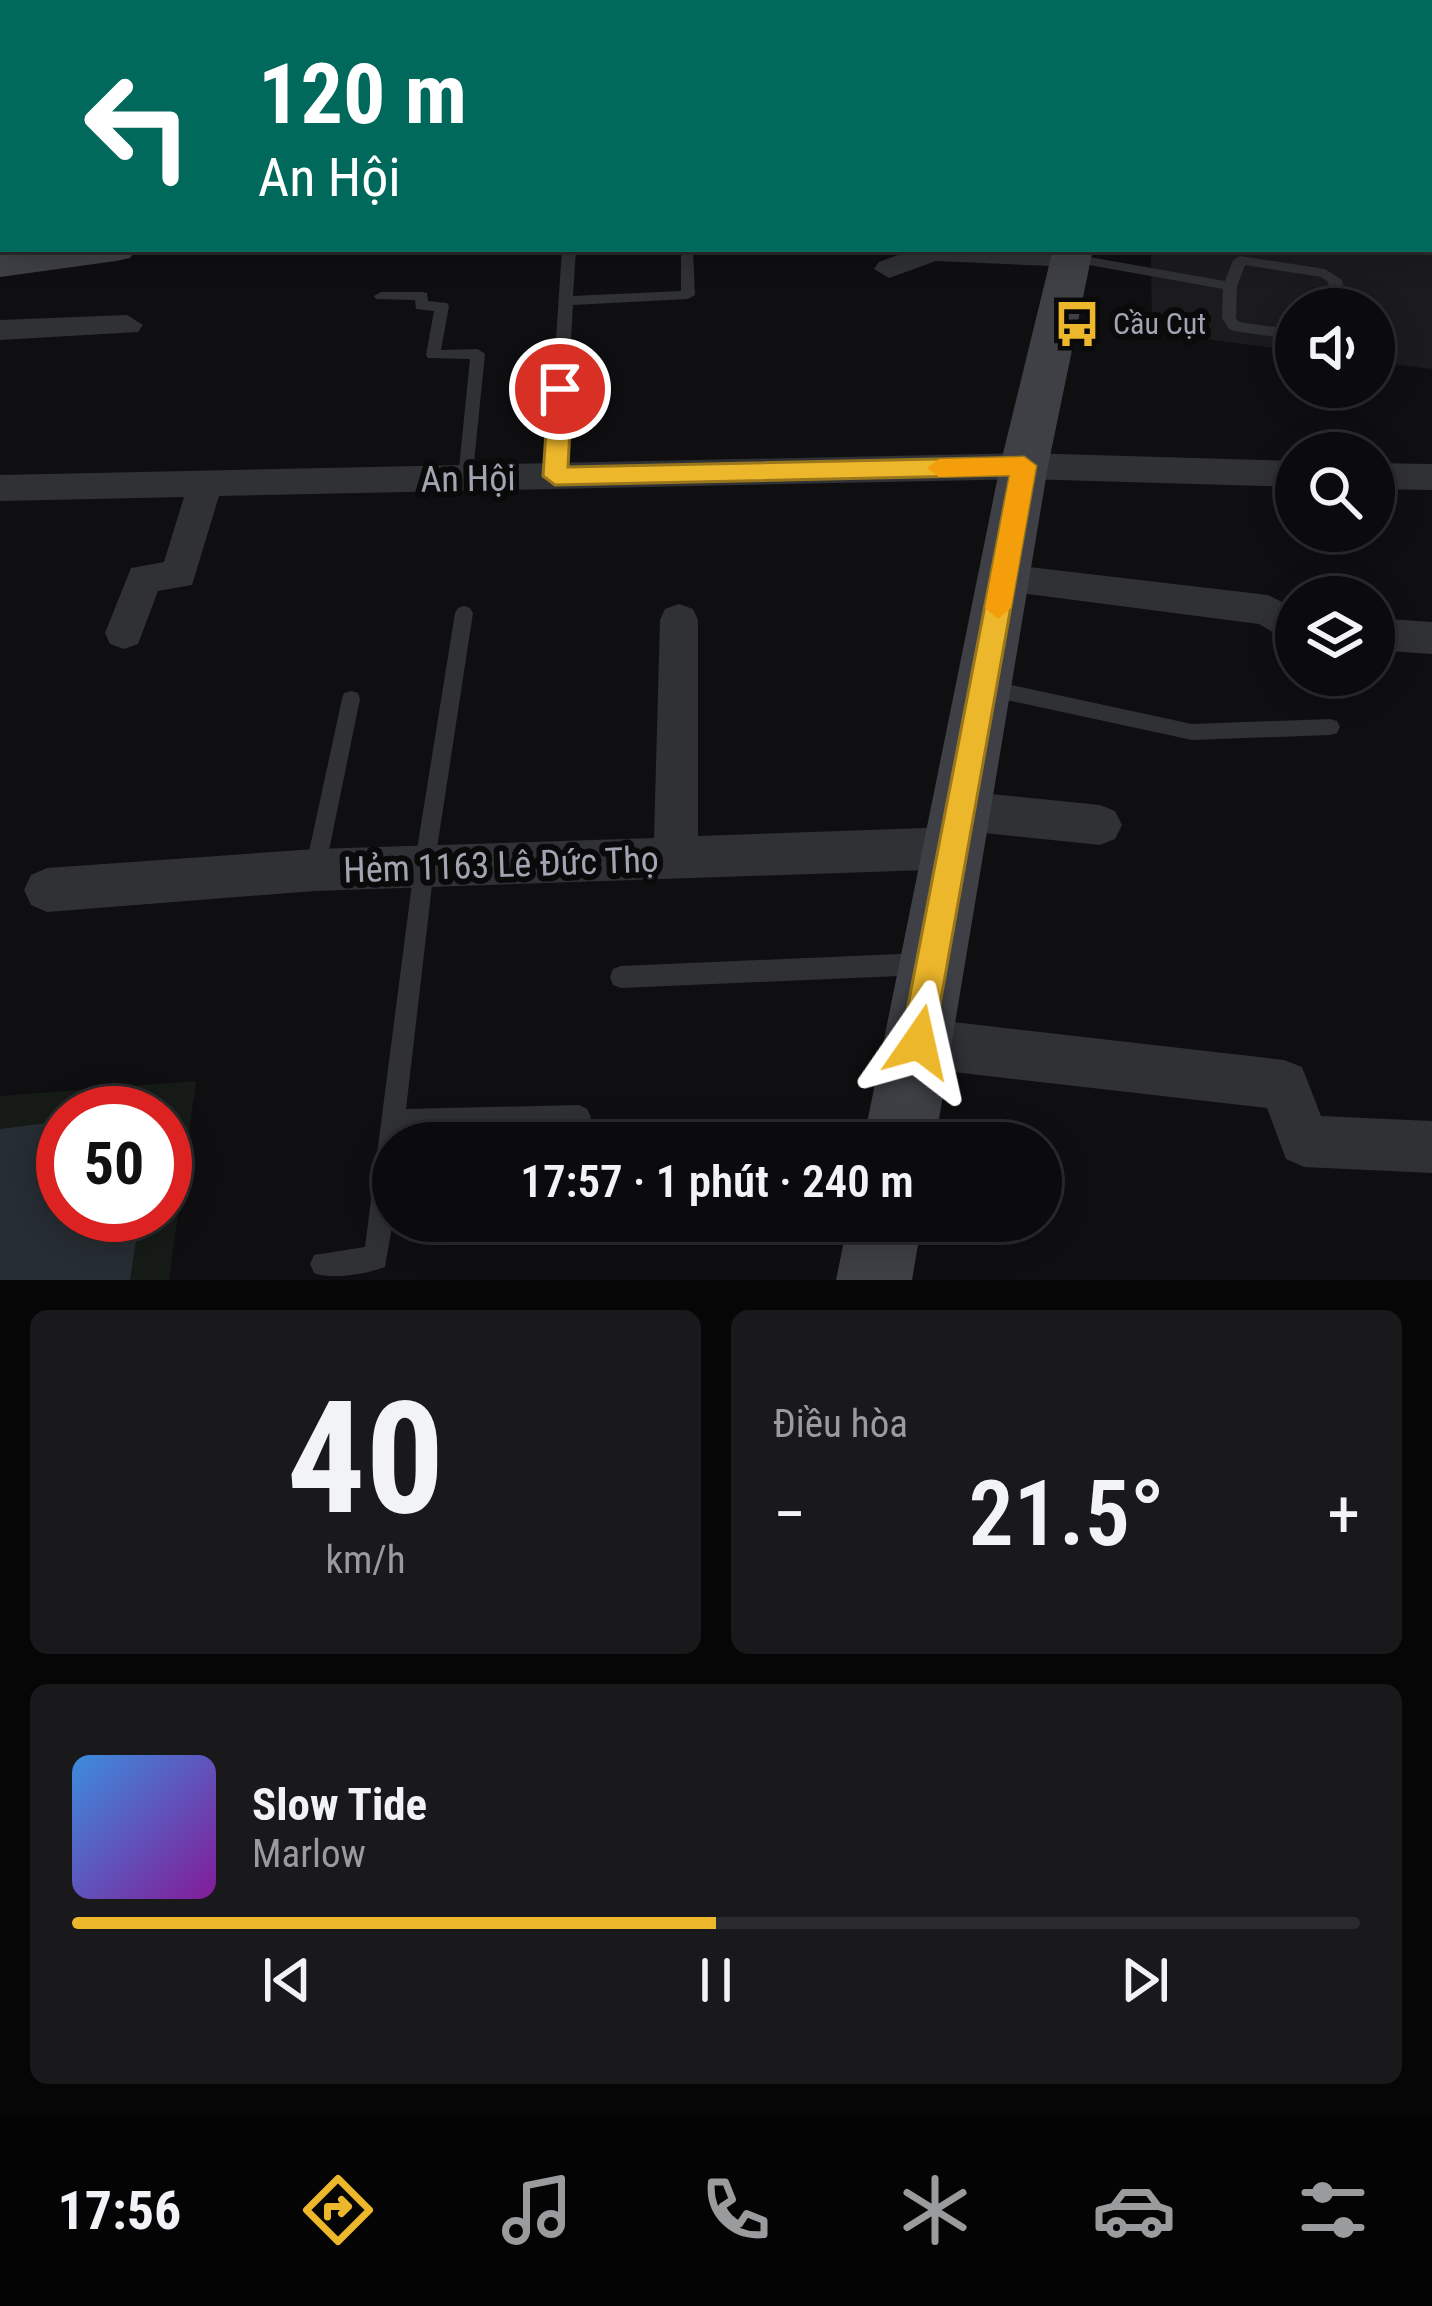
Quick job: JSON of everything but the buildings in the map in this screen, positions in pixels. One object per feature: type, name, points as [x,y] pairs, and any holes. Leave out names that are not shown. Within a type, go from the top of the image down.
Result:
[{"type":"main road","points":[[0,264],[93,252]]},
{"type":"main road","points":[[903,1122],[1024,466],[1072,254]]},
{"type":"main road","points":[[874,1280],[881,1242]]},
{"type":"street","points":[[889,269],[932,252],[1072,254]]},
{"type":"street","points":[[0,330],[127,325]]},
{"type":"street","name":"An Hội","points":[[0,488],[1024,466],[1275,473]]},
{"type":"street","points":[[1395,476],[1432,477]]},
{"type":"street","points":[[124,633],[144,578],[178,575],[205,484]]},
{"type":"street","points":[[1003,579],[1268,610],[1275,615]]},
{"type":"street","points":[[676,859],[679,620]]},
{"type":"street","points":[[1395,635],[1432,638]]},
{"type":"street","name":"Hẻm 1163 Lê Đức Thọ","points":[[47,890],[315,870],[676,859],[958,830],[1100,825]]},
{"type":"street","points":[[919,1042],[1284,1085],[1304,1141],[1432,1148]]},
{"type":"lane","points":[[555,476],[569,252]]},
{"type":"lane","points":[[566,301],[688,295],[688,253]]},
{"type":"lane","points":[[1072,254],[1230,286]]},
{"type":"lane","points":[[1275,332],[1234,326],[1229,319],[1230,286],[1240,260],[1325,273],[1335,280],[1336,288]]},
{"type":"lane","points":[[381,296],[422,296],[421,306],[442,306],[433,355],[478,354],[466,478]]},
{"type":"lane","points":[[323,1264],[376,1258],[424,868],[464,613]]},
{"type":"lane","points":[[983,687],[1192,732],[1330,727]]},
{"type":"lane","points":[[315,870],[351,699]]},
{"type":"lane","points":[[621,977],[934,964]]},
{"type":"lane","points":[[396,1121],[579,1117]]},
{"type":"shaded area","points":[[1151,252],[1432,252],[1432,369],[1395,365],[1395,288],[1275,288],[1275,348],[1152,332]]},
{"type":"shaded area","points":[[196,1081],[192,1110],[192,1086],[131,1086]]},
{"type":"shaded area","points":[[36,1093],[36,1242],[174,1242],[169,1280],[0,1280],[0,1096]]},
{"type":"shaded area","points":[[36,1124],[36,1242],[136,1242],[130,1280],[0,1280],[0,1129]]},
{"type":"slow traffic","points":[[939,468],[1024,466],[998,608]]},
{"type":"place","name":"Cầu Cụt","points":[[1077,324]]},
{"type":"route","points":[[560,389],[555,476],[1024,466],[919,1042]]}]
